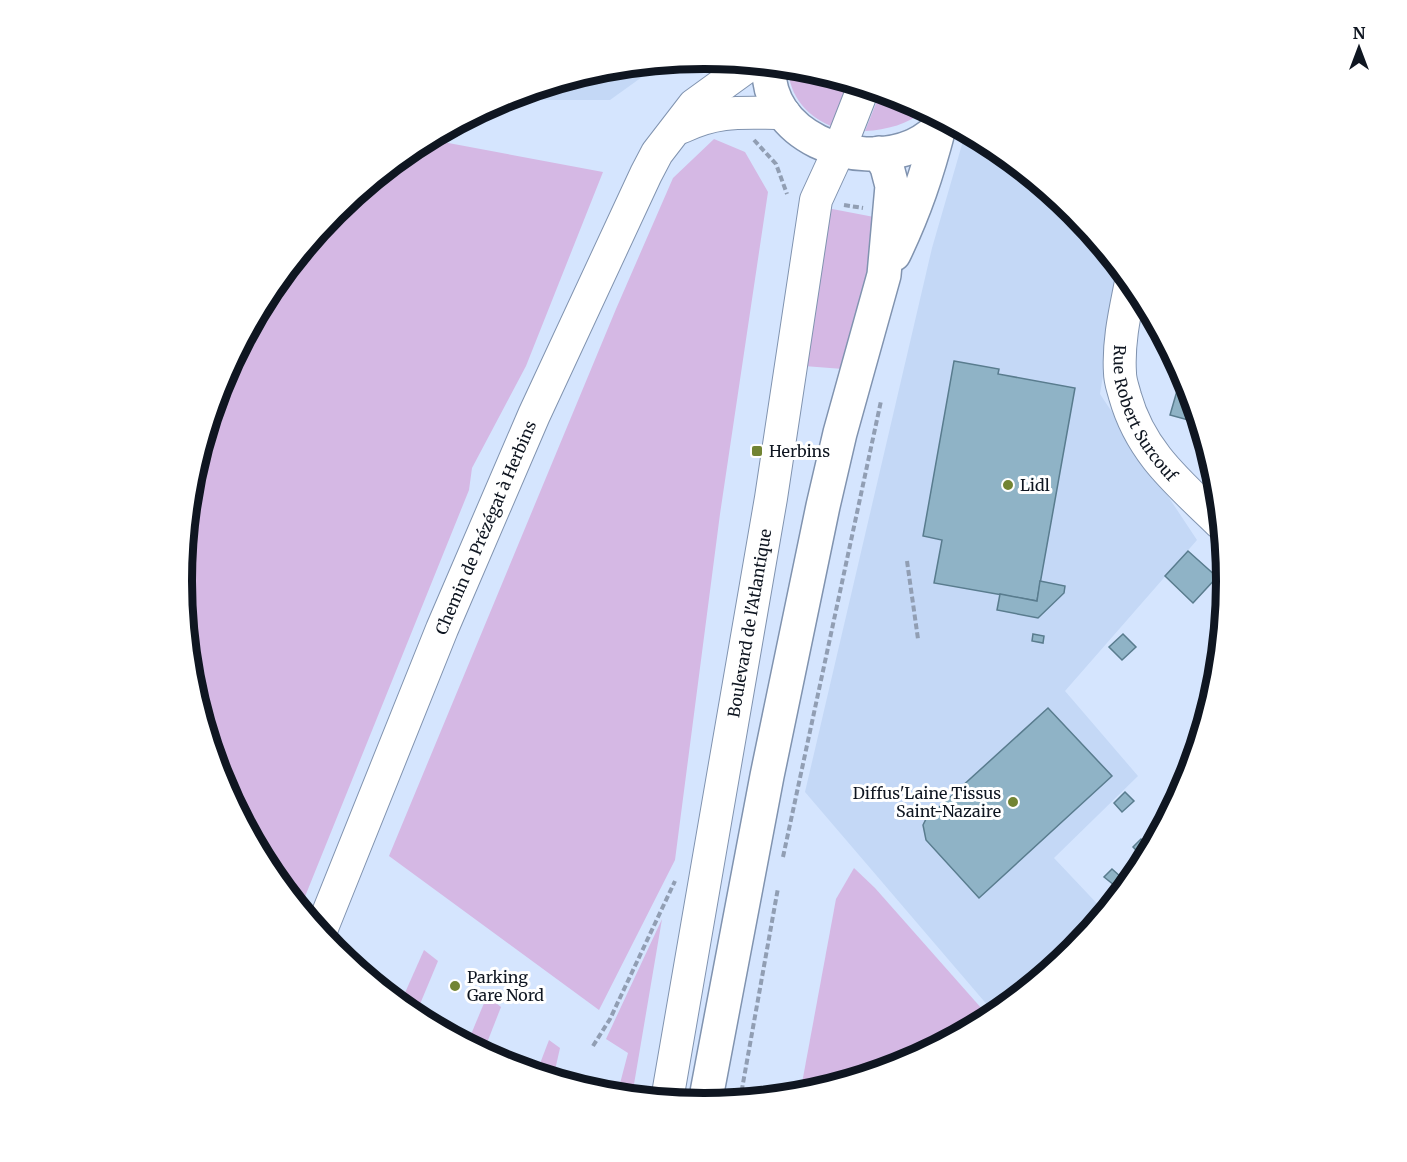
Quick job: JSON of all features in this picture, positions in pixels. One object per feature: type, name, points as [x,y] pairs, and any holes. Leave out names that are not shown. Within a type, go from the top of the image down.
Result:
[{"type":"main road","points":[[770,73],[771,87],[784,113],[805,135],[839,150],[866,154],[912,146],[940,127]]},
{"type":"main road","points":[[707,1093],[767,776],[840,433],[884,275],[912,217],[942,128]]},
{"type":"main road","points":[[879,153],[892,186],[884,275]]},
{"type":"street","name":"Chemin de Prézégat à Herbins","points":[[324,924],[442,629],[534,415],[646,174],[657,153],[694,105],[742,70]]},
{"type":"street","name":"Boulevard de l'Atlantique","points":[[668,1092],[771,498],[816,200],[861,94]]},
{"type":"street","name":"Chemin de Prézégat à Herbins","points":[[673,131],[701,118],[723,113],[784,113]]},
{"type":"street","name":"Rue Robert Surcouf","points":[[1128,296],[1120,341],[1119,376],[1130,414],[1149,450],[1160,464],[1211,514]]},
{"type":"path","points":[[747,133],[776,164],[788,193]]},
{"type":"path","points":[[783,860],[882,398]]},
{"type":"path","points":[[906,561],[918,639]]},
{"type":"path","points":[[593,1046],[610,1019],[673,883],[681,876]]},
{"type":"path","points":[[741,1092],[778,882]]},
{"type":"shaded area","points":[[649,72],[610,100],[529,100],[571,86]]},
{"type":"shaded area","points":[[789,78],[803,79],[850,90],[836,128],[817,118],[802,105],[796,97]]},
{"type":"shaded area","points":[[878,100],[917,116],[897,125],[865,131]]},
{"type":"shaded area","points":[[714,139],[745,152],[768,192],[720,514],[675,860],[599,1010],[389,856],[616,309],[673,178]]},
{"type":"shaded area","points":[[963,141],[988,155],[1041,196],[1088,243],[1118,281],[1100,394],[1197,540],[1065,691],[1138,776],[1054,858],[1099,906],[1066,943],[1041,966],[989,1007],[805,792],[932,248]]},
{"type":"shaded area","points":[[441,142],[603,172],[526,366],[472,468],[469,490],[303,901],[260,837],[244,807],[230,777],[209,714],[196,648],[191,581],[201,481],[209,448],[230,385],[260,325],[297,269],[341,219],[366,196],[419,155]]},
{"type":"shaded area","points":[[827,208],[874,217],[869,270],[843,369],[804,366]]},
{"type":"shaded area","points":[[854,868],[875,888],[983,1010],[930,1040],[899,1054],[836,1076],[802,1083],[836,899]]},
{"type":"shaded area","points":[[662,919],[633,1088],[619,1086],[628,1053],[606,1039]]},
{"type":"shaded area","points":[[424,950],[438,961],[419,1007],[404,996]]},
{"type":"shaded area","points":[[487,996],[501,1007],[486,1044],[470,1036]]},
{"type":"shaded area","points":[[549,1040],[560,1048],[555,1071],[539,1066]]},
{"type":"building","points":[[954,361],[999,369],[998,374],[1075,388],[1037,601],[934,583],[942,540],[923,536]]},
{"type":"building","points":[[1178,388],[1189,420],[1170,415]]},
{"type":"building","points":[[1188,551],[1216,578],[1193,603],[1165,576]]},
{"type":"building","points":[[1040,581],[1065,586],[1064,593],[1038,618],[997,610],[1000,594],[1037,601]]},
{"type":"building","points":[[1033,634],[1044,636],[1043,643],[1032,641]]},
{"type":"building","points":[[1123,634],[1136,647],[1122,660],[1109,647]]},
{"type":"building","points":[[1048,708],[1112,776],[979,898],[926,840],[923,825],[926,819]]},
{"type":"building","points":[[1125,792],[1134,801],[1122,812],[1114,803]]},
{"type":"building","points":[[1141,839],[1144,842],[1138,852],[1133,847]]},
{"type":"building","points":[[1112,869],[1121,877],[1114,885],[1104,877]]},
{"type":"place","name":"Herbins","points":[[757,451]]},
{"type":"place","name":"Lidl","points":[[1008,485]]},
{"type":"place","name":"Diffus'Laine Tissus Saint-Nazaire","points":[[1013,802]]},
{"type":"place","name":"Parking Gare Nord","points":[[455,986]]}]
